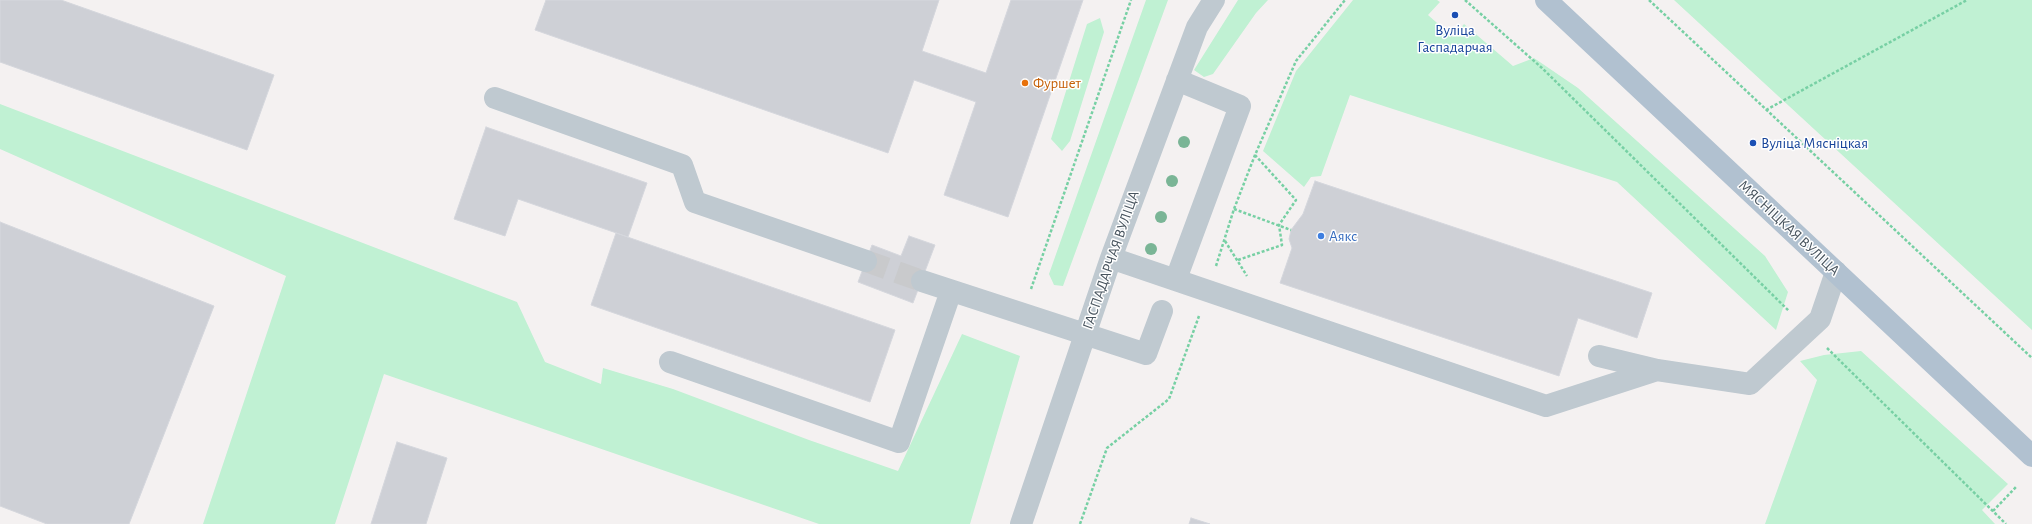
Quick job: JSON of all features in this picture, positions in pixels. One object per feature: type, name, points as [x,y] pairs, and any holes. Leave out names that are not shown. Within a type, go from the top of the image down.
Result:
[{"type":"main road","name":"МЯСНІЦКАЯ ВУЛІЦА","points":[[1546,0],[2032,456]]},
{"type":"street","name":"ГАСПАДАРЧАЯ ВУЛІЦА","points":[[1021,524],[1111,258],[1197,27],[1214,0]]},
{"type":"street","points":[[1176,279],[1240,106],[1177,80]]},
{"type":"street","points":[[495,98],[682,165],[696,202],[866,261]]},
{"type":"street","points":[[1111,258],[1546,406],[1657,370]]},
{"type":"street","points":[[1599,356],[1657,370],[1750,384],[1820,319],[1836,272]]},
{"type":"street","points":[[922,281],[1146,354],[1162,311]]},
{"type":"street","points":[[670,362],[899,442],[951,291]]},
{"type":"path","points":[[1022,314],[1131,0]]},
{"type":"path","points":[[1465,0],[1542,68],[2006,524]]},
{"type":"path","points":[[1649,0],[2032,358]]},
{"type":"path","points":[[1766,110],[1967,0]]},
{"type":"path","points":[[1225,241],[1238,260],[1282,245],[1279,225],[1296,200],[1255,155]]},
{"type":"path","points":[[1234,209],[1291,230]]},
{"type":"path","points":[[1993,511],[2016,487]]},
{"type":"green space","points":[[1146,0],[1168,0],[1063,286],[1054,285],[1049,274]]},
{"type":"green space","points":[[1238,0],[1268,0],[1256,13],[1213,74],[1204,77],[1194,70]]},
{"type":"green space","points":[[1353,0],[1437,0],[1440,2],[1428,15],[1453,37],[1464,24],[1513,66],[1534,58],[1578,88],[1765,256],[1788,292],[1776,330],[1617,182],[1350,95],[1321,176],[1311,177],[1304,187],[1263,151],[1296,71]]},
{"type":"green space","points":[[1674,0],[2032,0],[2032,330]]},
{"type":"green space","points":[[1100,18],[1104,32],[1070,141],[1062,151],[1051,139],[1087,24]]},
{"type":"green space","points":[[0,104],[517,302],[545,362],[601,384],[603,368],[673,389],[809,440],[898,471],[962,334],[1020,356],[970,524],[819,524],[384,374],[335,524],[203,524],[286,276],[0,149]]},
{"type":"green space","points":[[1861,351],[2008,484],[1982,510],[1995,524],[1765,524],[1817,380],[1800,361],[1824,355]]},
{"type":"building","points":[[0,0],[61,0],[274,75],[247,150],[0,62]]},
{"type":"building","points":[[546,0],[939,0],[922,51],[986,73],[1011,0],[1083,0],[1008,217],[944,195],[976,102],[914,80],[888,153],[535,30]]},
{"type":"building","points":[[486,127],[647,183],[628,237],[518,199],[505,236],[454,219]]},
{"type":"building","points":[[1315,181],[1652,293],[1637,338],[1578,318],[1559,376],[1280,283],[1292,248],[1289,239],[1291,230],[1303,214]]},
{"type":"building","points":[[0,222],[214,306],[129,524],[47,524],[0,506]]},
{"type":"building","points":[[616,233],[895,330],[870,402],[591,305]]},
{"type":"building","points":[[909,236],[935,245],[913,303],[858,282],[872,245],[901,256]]},
{"type":"building","points":[[397,442],[447,458],[426,524],[371,524]]},
{"type":"building","points":[[1191,518],[1210,524],[1189,524]]},
{"type":"tunnel","points":[[866,261],[922,281]]},
{"type":"place","name":"Вуліца Гаспадарчая","points":[[1455,15]]},
{"type":"place","name":"Фуршет","points":[[1025,83]]},
{"type":"place","name":"Вуліца Мясніцкая","points":[[1753,143]]},
{"type":"place","name":"Аякс","points":[[1321,236]]}]
